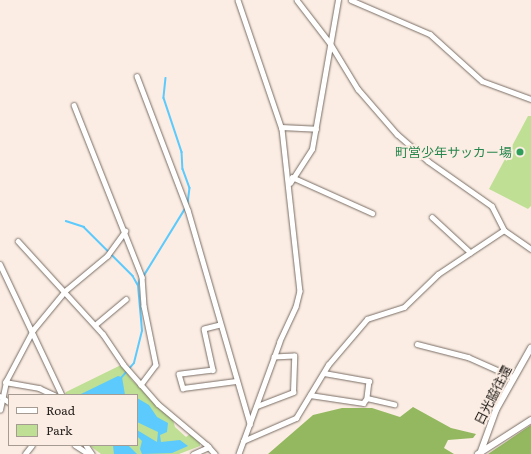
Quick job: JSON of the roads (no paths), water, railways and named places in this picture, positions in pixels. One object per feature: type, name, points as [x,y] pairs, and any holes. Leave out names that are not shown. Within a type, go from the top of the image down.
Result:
[{"type":"main road","points":[[480,454],[531,420]]},
{"type":"street","points":[[238,0],[281,127],[290,183],[299,299],[274,357],[239,454]]},
{"type":"street","points":[[298,0],[330,43],[358,89],[397,134],[428,161],[492,206],[504,230],[531,249]]},
{"type":"street","points":[[290,183],[292,177],[312,148],[338,0]]},
{"type":"street","points":[[351,0],[430,34],[482,81],[531,99]]},
{"type":"street","points":[[137,76],[187,208],[236,382],[250,424]]},
{"type":"street","points":[[74,104],[143,278],[144,306],[156,365],[141,385]]},
{"type":"street","points":[[281,127],[316,129]]},
{"type":"street","points":[[292,177],[372,213]]},
{"type":"street","points":[[432,217],[470,252]]},
{"type":"street","points":[[243,442],[296,418],[324,373],[362,323],[372,317],[404,307],[438,274],[504,230]]},
{"type":"street","points":[[0,410],[5,382],[33,330],[65,291],[110,253],[125,231]]},
{"type":"street","points":[[18,241],[95,325],[141,385],[164,410],[209,447],[215,454]]},
{"type":"street","points":[[0,264],[33,330],[62,394]]},
{"type":"street","points":[[95,325],[126,299]]},
{"type":"street","points":[[220,325],[204,329],[213,370],[179,374],[183,388],[236,382]]},
{"type":"street","points":[[417,344],[468,357],[513,377]]},
{"type":"street","name":"日光脇往還","points":[[480,454],[496,410],[513,377],[531,348]]},
{"type":"street","points":[[257,406],[293,392],[294,356],[274,357]]},
{"type":"street","points":[[310,395],[363,403],[367,398],[369,381],[324,373]]},
{"type":"street","points":[[5,382],[39,388],[52,394]]},
{"type":"street","points":[[39,388],[44,394]]},
{"type":"street","points":[[367,398],[394,404]]},
{"type":"street","points":[[25,454],[31,446]]},
{"type":"street","points":[[77,446],[89,454]]},
{"type":"street","points":[[193,454],[209,447]]},
{"type":"water","points":[[118,376],[122,377],[125,394],[81,394]]},
{"type":"water","points":[[138,399],[149,405],[157,417],[168,423],[167,432],[160,435],[161,442],[180,440],[188,446],[172,453],[142,454],[140,449],[142,441],[138,437],[138,431],[157,442],[158,432],[138,422]]},
{"type":"water","points":[[113,446],[129,446],[137,454],[114,454]]},
{"type":"waterway","points":[[166,78],[164,98],[182,152],[183,169],[190,188],[188,204]]},
{"type":"waterway","points":[[143,277],[186,207]]},
{"type":"waterway","points":[[66,221],[84,227],[133,276],[138,285]]},
{"type":"waterway","points":[[122,377],[134,363],[142,331],[138,285],[140,279]]},
{"type":"place","name":"町営少年サッカー場","points":[[520,152]]}]
